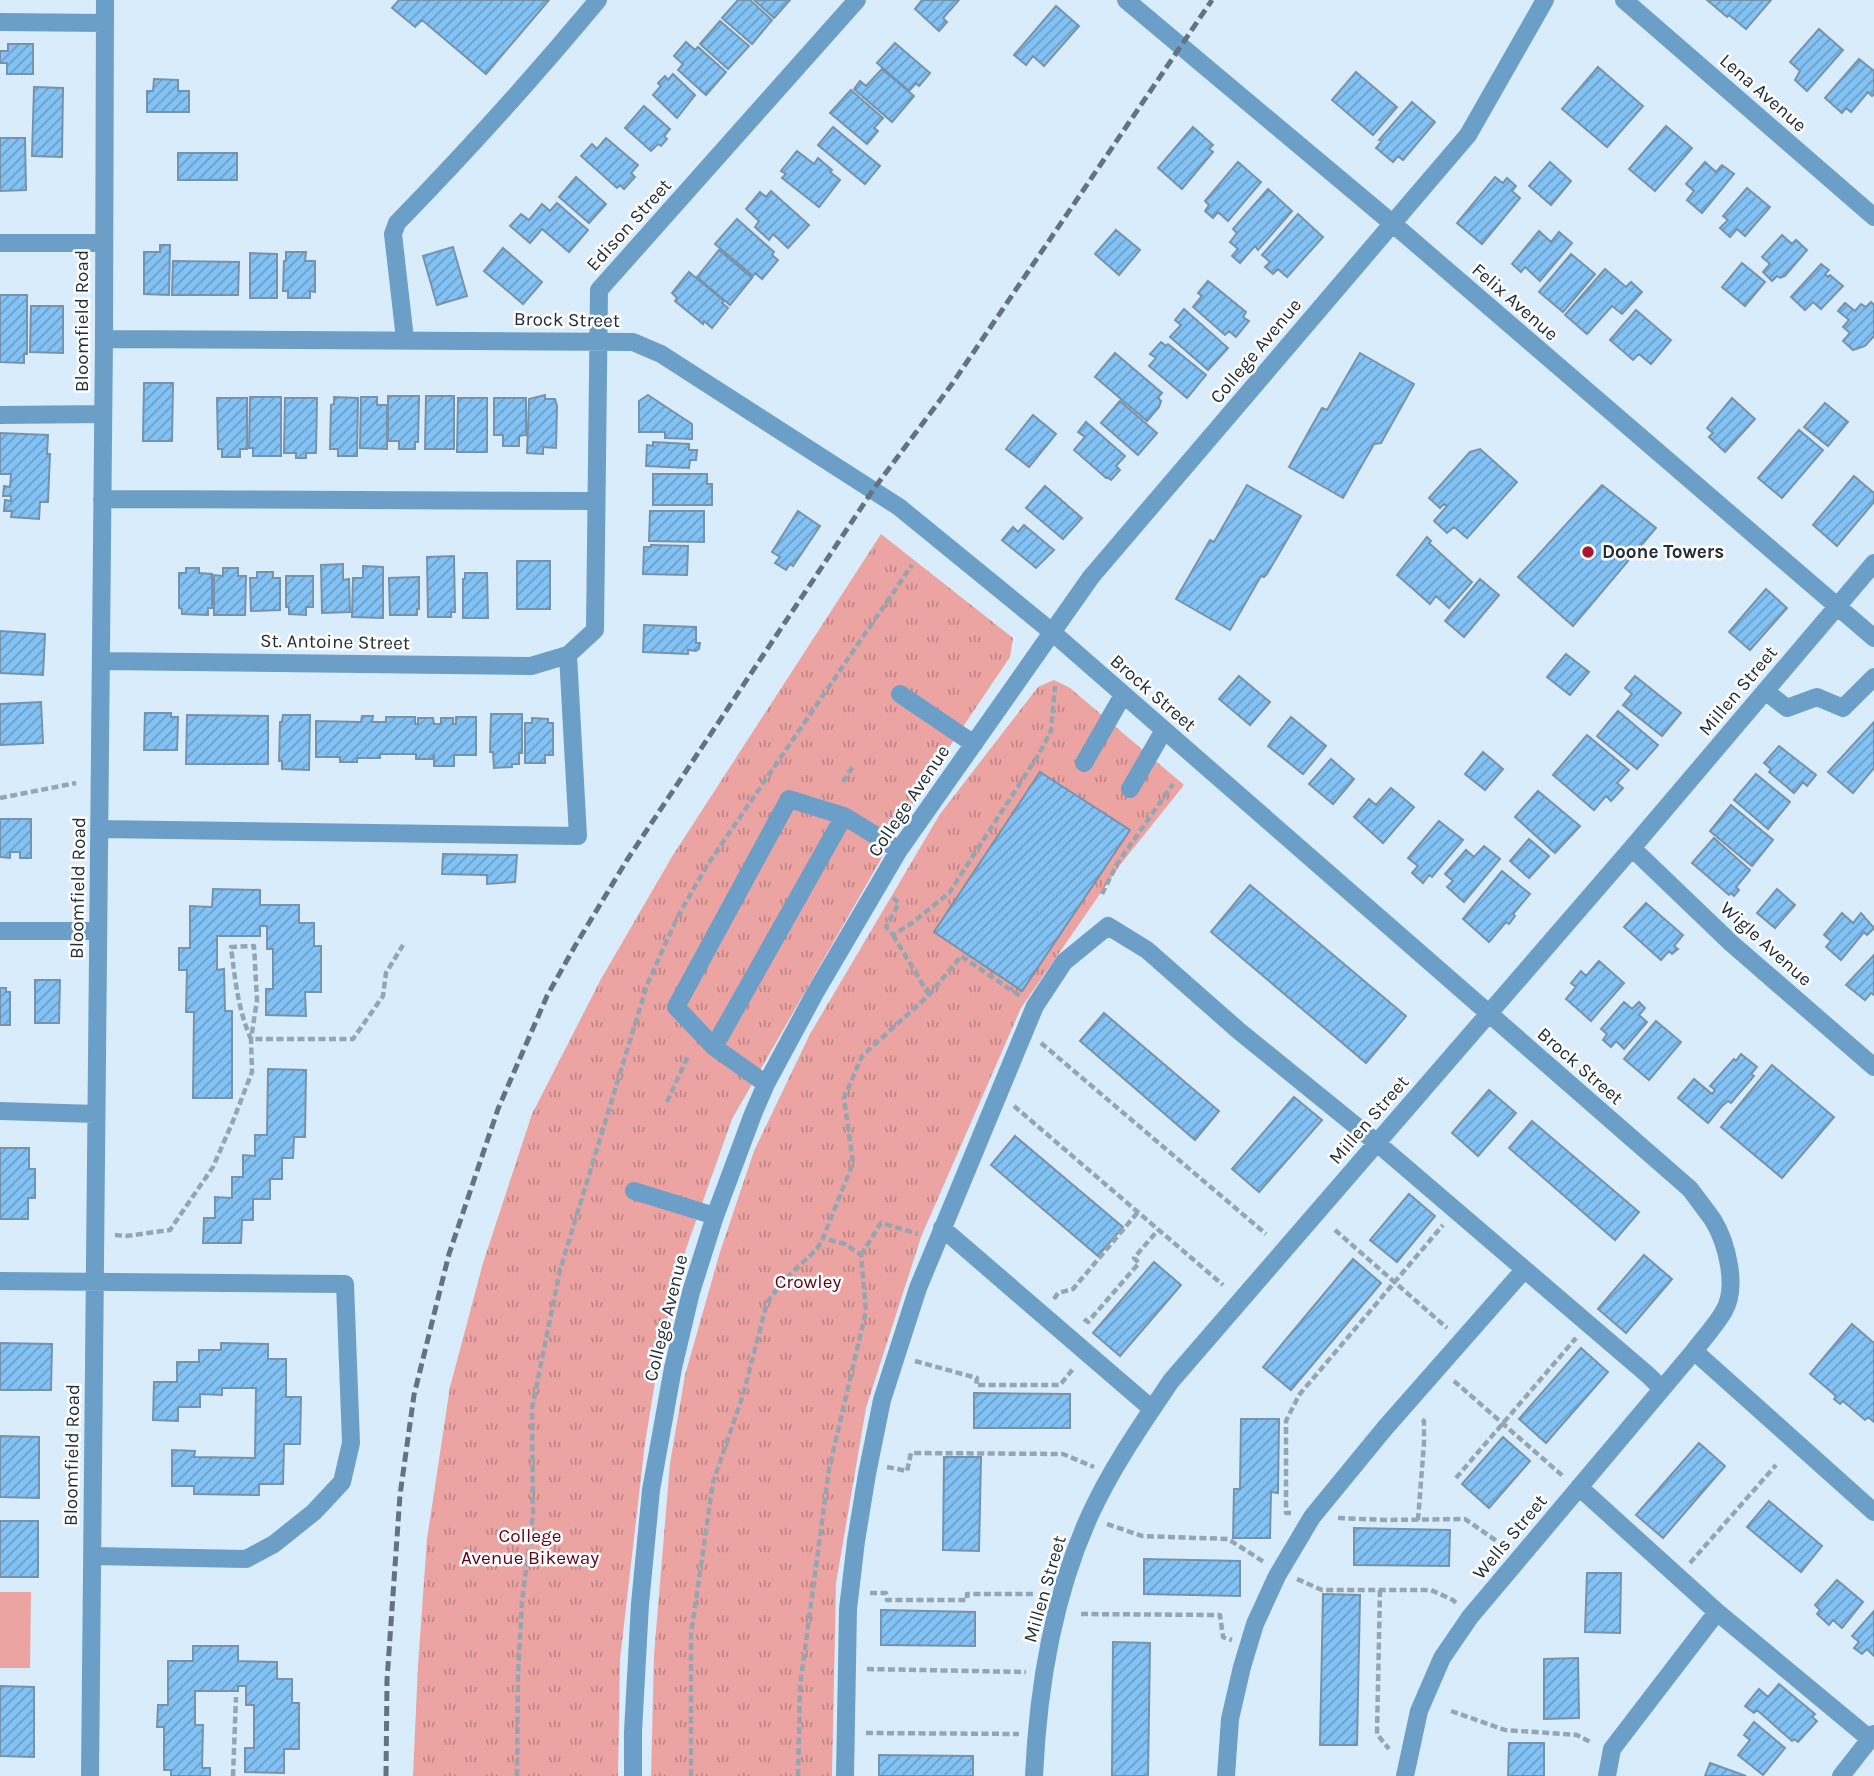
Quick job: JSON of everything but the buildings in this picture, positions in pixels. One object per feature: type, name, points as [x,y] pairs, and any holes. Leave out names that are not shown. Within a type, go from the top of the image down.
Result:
[{"type":"street","name":"Bloomfield Road","points":[[90,1776],[104,339],[104,0]]},
{"type":"street","points":[[405,339],[393,234],[397,223],[540,69],[598,0]]},
{"type":"street","name":"Edison Street","points":[[568,655],[595,630],[599,290],[857,0]]},
{"type":"street","name":"Felix Avenue","points":[[1126,0],[1392,223],[1874,638]]},
{"type":"street","name":"College Avenue","points":[[633,1776],[640,1604],[651,1490],[673,1368],[691,1292],[715,1216],[766,1084],[815,993],[899,850],[1091,577],[1468,135],[1545,0]]},
{"type":"street","name":"Lena Avenue","points":[[1624,0],[1874,217]]},
{"type":"street","points":[[0,22],[104,23]]},
{"type":"street","points":[[0,243],[103,243]]},
{"type":"street","name":"Brock Street","points":[[104,339],[598,341],[633,342],[661,354],[899,507],[1052,632],[1690,1189],[1714,1222],[1723,1241],[1731,1286],[1725,1309],[1694,1351]]},
{"type":"street","points":[[0,415],[103,414]]},
{"type":"street","points":[[102,499],[596,501]]},
{"type":"street","name":"Millen Street","points":[[1034,1776],[1044,1673],[1067,1577],[1089,1518],[1111,1475],[1171,1381],[1874,564]]},
{"type":"street","points":[[99,829],[578,836],[568,655]]},
{"type":"street","name":"St. Antoine Street","points":[[101,661],[531,666],[568,655]]},
{"type":"street","points":[[1765,691],[1787,708],[1817,697],[1843,708],[1874,677]]},
{"type":"street","points":[[900,694],[974,744]]},
{"type":"street","points":[[1084,763],[1123,695]]},
{"type":"street","points":[[1130,789],[1164,730]]},
{"type":"street","points":[[766,1084],[714,1047],[676,1007],[789,799],[844,816],[899,850]]},
{"type":"street","points":[[714,1047],[844,816]]},
{"type":"street","name":"Wigle Avenue","points":[[1632,848],[1731,943],[1874,1067]]},
{"type":"street","points":[[845,1776],[850,1592],[856,1541],[869,1463],[896,1356],[918,1288],[1035,1006],[1064,962],[1108,926],[1147,950],[1239,1031],[1377,1143],[1662,1389]]},
{"type":"street","points":[[0,931],[98,932]]},
{"type":"street","points":[[0,1111],[96,1114]]},
{"type":"street","points":[[634,1191],[715,1216]]},
{"type":"street","points":[[942,1228],[1152,1409]]},
{"type":"street","points":[[1226,1776],[1230,1719],[1242,1667],[1255,1624],[1277,1576],[1312,1517],[1405,1405],[1524,1270]]},
{"type":"street","points":[[0,1281],[345,1284],[351,1443],[342,1482],[314,1512],[274,1544],[246,1559],[92,1556]]},
{"type":"street","points":[[1694,1351],[1874,1512]]},
{"type":"street","name":"Wells Street","points":[[1405,1776],[1419,1711],[1442,1658],[1470,1617],[1694,1351]]},
{"type":"street","points":[[1579,1487],[1717,1612],[1872,1737],[1841,1776]]},
{"type":"street","points":[[1607,1776],[1612,1749],[1717,1612]]},
{"type":"path","points":[[517,1776],[519,1650],[533,1514],[532,1408],[560,1270],[647,985],[677,918],[706,867],[912,565]]},
{"type":"path","points":[[893,935],[948,893],[1039,754],[1051,731],[1055,686]]},
{"type":"path","points":[[843,782],[853,766]]},
{"type":"path","points":[[0,798],[76,783]]},
{"type":"path","points":[[1102,894],[1118,864],[1173,784]]},
{"type":"path","points":[[893,898],[899,903],[886,928],[893,935],[929,995]]},
{"type":"path","points":[[251,1039],[353,1039],[383,996],[386,973],[403,945]]},
{"type":"path","points":[[95,1233],[126,1236],[170,1230],[213,1167],[252,1072],[251,1039],[257,1000],[254,946],[231,947],[236,990],[251,1039]]},
{"type":"path","points":[[691,1776],[691,1634],[713,1482],[743,1395],[767,1303],[782,1282],[817,1248],[853,1163],[844,1098],[862,1056],[929,995],[961,956],[1024,998]]},
{"type":"path","points":[[1024,1029],[1266,1234]]},
{"type":"path","points":[[667,1102],[688,1056]]},
{"type":"path","points":[[998,1093],[1223,1285]]},
{"type":"path","points":[[1043,1314],[1058,1293],[1073,1289],[1138,1212]]},
{"type":"path","points":[[798,1776],[800,1686],[829,1469],[866,1311],[861,1255],[881,1223],[920,1235]]},
{"type":"path","points":[[1077,1314],[1088,1322],[1139,1263],[1134,1258],[1158,1230]]},
{"type":"path","points":[[1335,1230],[1461,1340]]},
{"type":"path","points":[[823,1238],[845,1244],[861,1255]]},
{"type":"path","points":[[1456,1478],[1588,1324]]},
{"type":"path","points":[[896,1356],[977,1378],[976,1385],[1060,1385],[1085,1351]]},
{"type":"path","points":[[1438,1367],[1561,1475],[1579,1487]]},
{"type":"path","points":[[1405,1405],[1424,1421],[1418,1520]]},
{"type":"path","points":[[869,1463],[907,1471],[911,1453],[1063,1454],[1111,1475]]},
{"type":"path","points":[[1678,1577],[1776,1465]]},
{"type":"path","points":[[1380,1590],[1377,1734],[1394,1755]]},
{"type":"path","points":[[850,1592],[886,1593],[887,1601],[967,1600],[967,1594],[1036,1594]]},
{"type":"path","points":[[1081,1614],[1220,1615],[1223,1637],[1249,1646]]},
{"type":"path","points":[[847,1669],[1044,1673]]},
{"type":"path","points":[[233,1776],[236,1698]]},
{"type":"path","points":[[1451,1711],[1506,1730],[1577,1735],[1611,1753]]},
{"type":"path","points":[[846,1733],[1037,1733]]},
{"type":"green space","name":"College Avenue Bikeway","points":[[881,534],[1013,638],[1010,657],[923,786],[732,1119],[686,1249],[662,1339],[645,1443],[620,1659],[618,1776],[413,1776],[427,1539],[450,1387],[483,1263],[532,1114],[601,979],[673,855]]},
{"type":"green space","name":"Crowley","points":[[1054,680],[1070,688],[1184,785],[1120,865],[1021,1008],[921,1237],[866,1408],[836,1583],[832,1776],[651,1776],[654,1655],[670,1463],[685,1375],[720,1252],[754,1151],[810,1034],[940,814],[1038,687]]},
{"type":"green space","points":[[0,1592],[31,1592],[30,1668],[0,1668]]},
{"type":"railway","points":[[386,1776],[387,1680],[400,1495],[414,1395],[449,1254],[498,1109],[547,996],[627,860],[873,490],[952,384],[1212,0]]},
{"type":"place","name":"Doone Towers","points":[[1588,552]]}]
